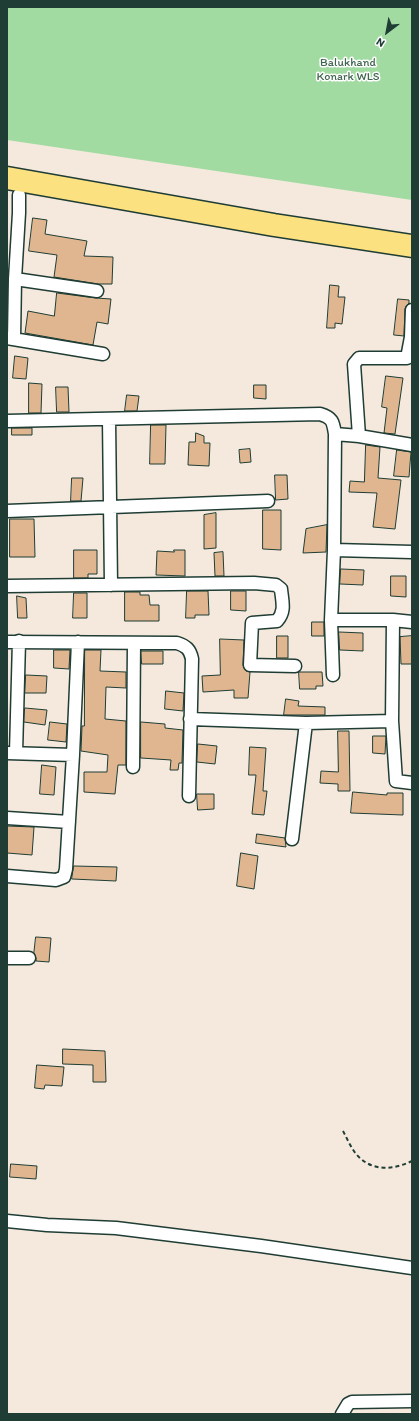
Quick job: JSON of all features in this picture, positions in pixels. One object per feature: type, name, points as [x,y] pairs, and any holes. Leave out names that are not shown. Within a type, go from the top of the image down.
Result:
[{"type":"highway","points":[[11,188],[412,246]]},
{"type":"highway","points":[[11,188],[412,260]]},
{"type":"street","points":[[11,188],[20,213],[10,338],[103,354]]},
{"type":"street","points":[[15,279],[97,291]]},
{"type":"street","points":[[359,436],[354,364],[359,358],[407,358],[411,337],[412,310]]},
{"type":"street","points":[[7,421],[320,414],[329,417],[333,422],[335,434],[334,550],[331,620],[333,675]]},
{"type":"street","points":[[110,419],[111,585]]},
{"type":"street","points":[[335,434],[412,444]]},
{"type":"street","points":[[7,511],[268,501]]},
{"type":"street","points":[[334,550],[412,552]]},
{"type":"street","points":[[7,586],[254,583],[276,585],[281,589],[284,608],[277,621],[252,623],[250,665],[295,666]]},
{"type":"street","points":[[331,620],[392,620],[412,622]]},
{"type":"street","points":[[392,620],[392,721],[396,781],[412,783]]},
{"type":"street","points":[[73,755],[11,753],[13,641],[177,643],[185,646],[190,651],[192,659],[189,796]]},
{"type":"street","points":[[7,876],[56,880],[64,877],[66,868],[73,755],[78,642]]},
{"type":"street","points":[[133,767],[134,643]]},
{"type":"street","points":[[190,719],[306,723],[392,721]]},
{"type":"street","points":[[292,838],[306,723]]},
{"type":"street","points":[[7,818],[69,822]]},
{"type":"street","points":[[7,958],[29,958]]},
{"type":"street","points":[[7,1221],[46,1225],[116,1228],[261,1246],[412,1268]]},
{"type":"street","points":[[342,1414],[348,1404],[352,1402],[412,1401]]},
{"type":"path","points":[[343,1132],[354,1151],[360,1158],[368,1163],[378,1167],[391,1168],[401,1166],[412,1161]]},
{"type":"green space","name":"Balukhand Konark WLS","points":[[7,7],[412,7],[412,200],[7,140]]},
{"type":"building","points":[[33,218],[47,220],[45,234],[87,241],[84,256],[113,257],[112,284],[98,284],[54,277],[57,255],[29,251]]},
{"type":"building","points":[[330,285],[339,286],[338,297],[345,297],[342,324],[335,323],[335,328],[327,328]]},
{"type":"building","points":[[57,293],[111,299],[108,324],[97,322],[93,345],[25,333],[28,311],[54,316]]},
{"type":"building","points":[[398,299],[409,300],[409,303],[405,309],[404,336],[394,335]]},
{"type":"building","points":[[15,356],[28,358],[26,379],[13,378]]},
{"type":"building","points":[[386,376],[403,378],[395,434],[384,433],[387,408],[382,407]]},
{"type":"building","points":[[29,383],[42,384],[41,413],[29,413]]},
{"type":"building","points":[[254,385],[266,385],[266,399],[254,398]]},
{"type":"building","points":[[56,387],[68,387],[69,412],[57,412]]},
{"type":"building","points":[[127,395],[139,396],[137,411],[125,411]]},
{"type":"building","points":[[151,425],[166,425],[165,464],[150,464]]},
{"type":"building","points":[[12,428],[32,428],[32,435],[12,435]]},
{"type":"building","points":[[196,433],[204,436],[204,443],[210,443],[209,466],[188,465],[189,442],[195,442]]},
{"type":"building","points":[[366,445],[380,447],[378,478],[401,480],[395,529],[373,527],[377,493],[349,492],[350,481],[364,482]]},
{"type":"building","points":[[250,449],[251,462],[240,463],[239,450]]},
{"type":"building","points":[[397,450],[411,452],[409,477],[394,476]]},
{"type":"building","points":[[275,475],[287,475],[288,499],[276,500]]},
{"type":"building","points":[[72,478],[83,478],[81,501],[71,501]]},
{"type":"building","points":[[263,510],[281,510],[281,550],[263,549]]},
{"type":"building","points":[[216,513],[216,548],[204,549],[204,515]]},
{"type":"building","points":[[10,519],[34,519],[35,557],[10,557]]},
{"type":"building","points":[[327,525],[326,552],[303,553],[306,529]]},
{"type":"building","points":[[74,550],[97,550],[97,574],[88,574],[88,578],[74,578]]},
{"type":"building","points":[[174,550],[185,550],[185,576],[156,575],[157,551],[174,552]]},
{"type":"building","points":[[223,552],[224,576],[215,576],[214,553]]},
{"type":"building","points":[[341,569],[364,570],[363,585],[340,584]]},
{"type":"building","points":[[391,576],[406,576],[406,597],[391,596]]},
{"type":"building","points":[[187,591],[208,591],[209,615],[195,615],[195,618],[186,618]]},
{"type":"building","points":[[231,591],[246,591],[246,611],[231,610]]},
{"type":"building","points":[[125,592],[140,592],[140,595],[149,595],[150,605],[159,605],[159,621],[125,621]]},
{"type":"building","points":[[74,593],[87,593],[87,618],[73,618]]},
{"type":"building","points":[[17,596],[26,598],[27,618],[18,618]]},
{"type":"building","points":[[312,622],[324,622],[324,636],[312,636]]},
{"type":"building","points":[[339,632],[363,633],[363,651],[340,650]]},
{"type":"building","points":[[277,636],[288,636],[288,658],[277,658]]},
{"type":"building","points":[[412,636],[412,664],[401,664],[400,637]]},
{"type":"building","points":[[220,639],[244,640],[243,665],[246,671],[250,672],[248,698],[234,698],[234,690],[203,692],[202,676],[220,675]]},
{"type":"building","points":[[54,650],[70,650],[69,669],[54,668]]},
{"type":"building","points":[[85,650],[101,650],[100,671],[126,672],[126,688],[106,687],[105,719],[126,721],[126,765],[118,765],[115,794],[84,792],[84,772],[107,772],[108,755],[81,751],[82,726],[84,726]]},
{"type":"building","points":[[141,651],[163,651],[163,664],[142,664]]},
{"type":"building","points":[[299,672],[322,672],[323,686],[316,686],[316,689],[300,689]]},
{"type":"building","points":[[26,675],[47,676],[46,693],[25,693]]},
{"type":"building","points":[[166,691],[184,693],[183,711],[165,709]]},
{"type":"building","points":[[286,699],[299,701],[298,706],[325,707],[325,715],[284,715]]},
{"type":"building","points":[[25,708],[47,710],[45,725],[24,722]]},
{"type":"building","points":[[50,722],[67,724],[66,742],[48,740]]},
{"type":"building","points":[[141,722],[165,724],[165,728],[183,730],[182,763],[179,763],[178,770],[170,770],[171,760],[141,758]]},
{"type":"building","points":[[338,731],[349,731],[350,791],[338,791],[338,784],[320,783],[321,771],[338,772]]},
{"type":"building","points":[[373,736],[386,736],[385,754],[373,753]]},
{"type":"building","points":[[198,744],[217,746],[215,764],[197,762]]},
{"type":"building","points":[[250,747],[266,748],[263,791],[267,791],[264,815],[252,814],[256,775],[249,775]]},
{"type":"building","points":[[42,765],[56,767],[54,795],[40,794]]},
{"type":"building","points":[[353,792],[387,795],[387,793],[403,793],[403,815],[351,813]]},
{"type":"building","points":[[197,794],[214,794],[214,809],[198,810]]},
{"type":"building","points":[[7,826],[34,827],[32,855],[7,853]]},
{"type":"building","points":[[257,834],[285,838],[286,847],[256,843]]},
{"type":"building","points":[[241,853],[258,856],[254,889],[237,886]]},
{"type":"building","points":[[74,866],[117,867],[116,881],[72,879]]},
{"type":"building","points":[[36,937],[51,938],[49,962],[36,961],[34,953]]},
{"type":"building","points":[[63,1049],[105,1051],[106,1082],[93,1082],[93,1065],[63,1064]]},
{"type":"building","points":[[37,1065],[64,1067],[62,1086],[45,1085],[44,1089],[35,1088]]},
{"type":"building","points":[[11,1164],[37,1166],[36,1179],[10,1177]]}]
